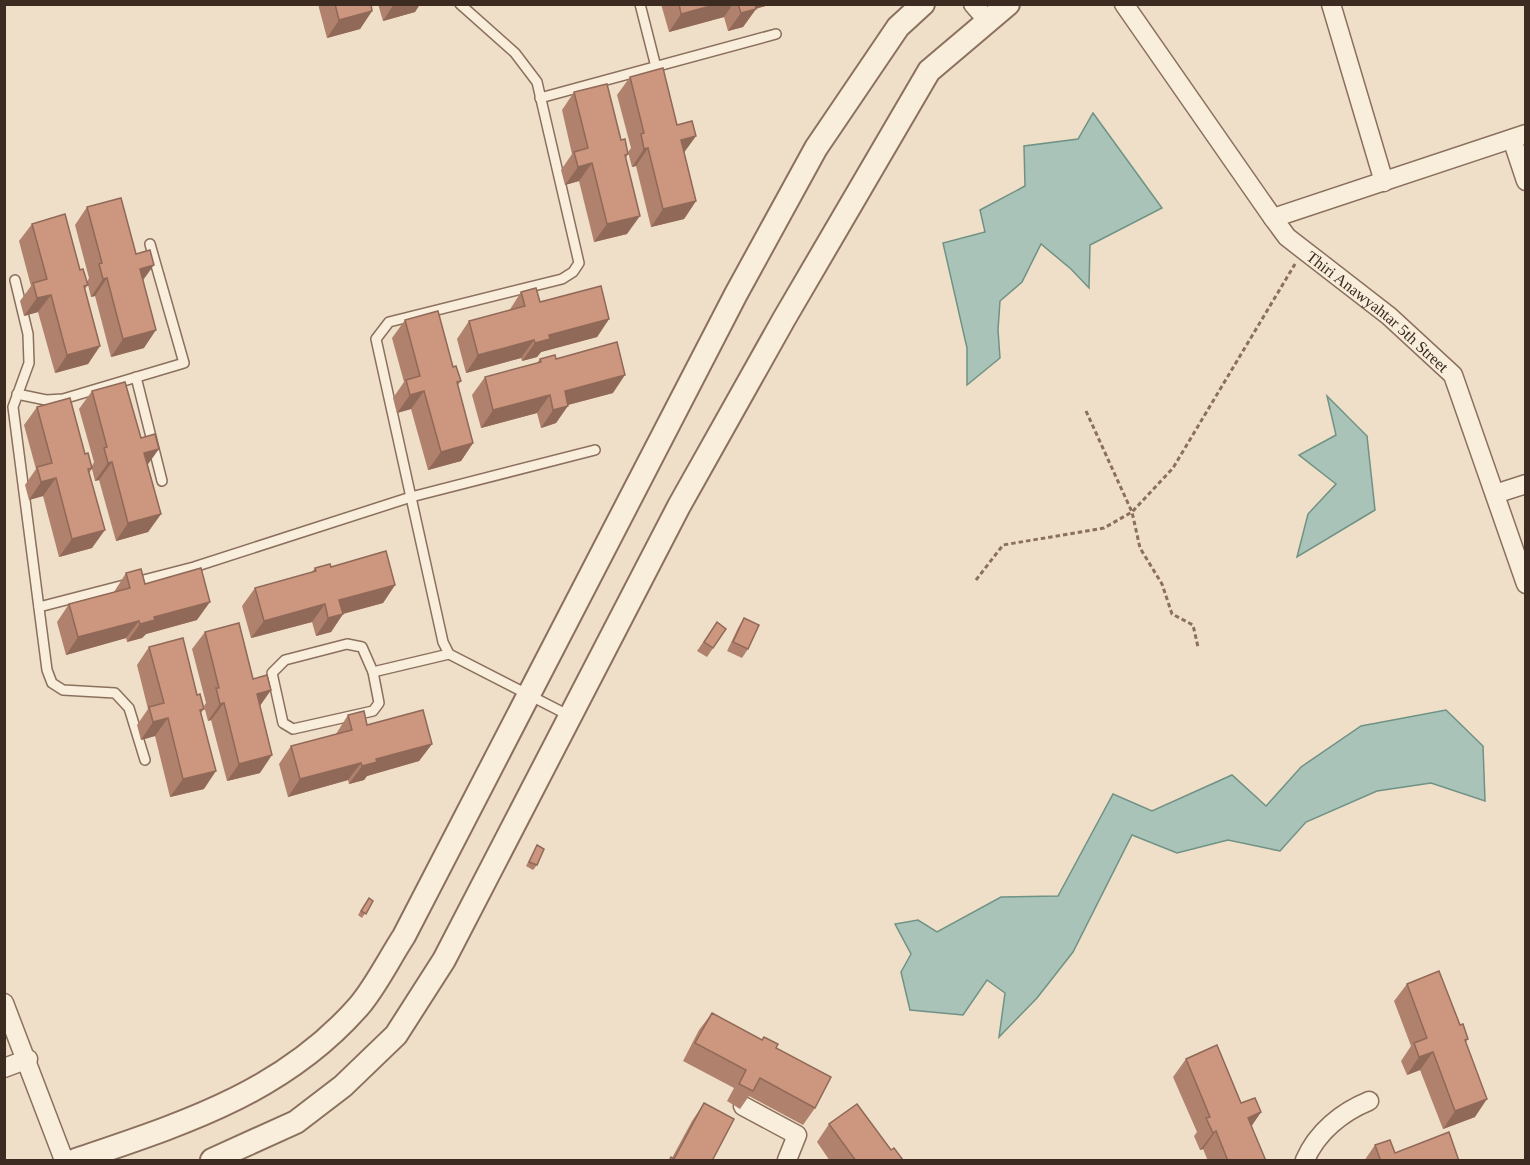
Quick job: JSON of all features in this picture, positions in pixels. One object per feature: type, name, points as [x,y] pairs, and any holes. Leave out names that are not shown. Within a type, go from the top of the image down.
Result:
[{"type":"street","points":[[76,1161],[219,1107],[271,1082],[313,1051],[360,1005],[404,936],[736,294],[816,147],[898,27],[923,4]]},
{"type":"street","points":[[212,1161],[296,1122],[343,1086],[396,1035],[444,960],[679,506],[784,319],[929,71],[981,13],[1008,4]]},
{"type":"street","name":"Thiri Anawyahtar 5th Street","points":[[1124,4],[1287,237],[1389,316],[1453,375],[1526,585]]},
{"type":"street","points":[[1331,4],[1384,182]]},
{"type":"street","points":[[1273,218],[1519,137],[1526,181]]},
{"type":"street","points":[[1495,494],[1526,484]]},
{"type":"street","points":[[4,1003],[28,1059],[64,1161]]},
{"type":"street","points":[[4,1068],[28,1059]]},
{"type":"street","points":[[1305,1161],[1327,1127],[1369,1101]]},
{"type":"street","points":[[743,1106],[797,1135],[787,1161]]},
{"type":"lane","points":[[460,4],[515,53],[537,82],[579,263],[573,272],[562,279],[389,322],[378,332],[376,339],[443,642],[449,654],[570,717]]},
{"type":"lane","points":[[640,4],[656,67]]},
{"type":"lane","points":[[540,98],[776,34]]},
{"type":"lane","points":[[17,394],[46,400],[63,399],[184,363],[150,244]]},
{"type":"lane","points":[[15,280],[28,334],[29,363],[13,407],[47,670],[52,683],[63,690],[115,693],[129,708],[146,760]]},
{"type":"lane","points":[[136,377],[162,482]]},
{"type":"lane","points":[[39,607],[194,567],[411,497],[595,450]]},
{"type":"lane","points":[[347,644],[362,647],[373,672],[379,703],[374,711],[293,729],[283,723],[273,673],[285,660],[347,644]]},
{"type":"lane","points":[[373,672],[449,654]]},
{"type":"path","points":[[976,580],[1003,545],[1104,528],[1132,512],[1173,468],[1303,250]]},
{"type":"path","points":[[1086,411],[1132,512],[1140,548],[1162,584],[1172,614],[1192,625],[1198,647]]},
{"type":"shaded area","points":[[1093,113],[1162,208],[1090,245],[1089,288],[1071,269],[1041,244],[1022,282],[1000,301],[998,330],[1000,358],[967,385],[967,348],[943,243],[985,232],[980,210],[1025,186],[1024,146],[1078,139]]},
{"type":"shaded area","points":[[1327,396],[1367,436],[1375,510],[1297,557],[1308,514],[1336,484],[1299,455],[1336,435]]},
{"type":"shaded area","points":[[1446,710],[1483,746],[1485,801],[1431,783],[1377,791],[1306,822],[1280,851],[1228,840],[1177,853],[1132,835],[1073,952],[1037,998],[999,1037],[1005,993],[987,980],[963,1015],[910,1010],[901,972],[911,954],[895,924],[918,920],[937,932],[1001,897],[1058,896],[1113,794],[1152,811],[1232,775],[1266,806],[1301,767],[1361,726]]},
{"type":"building","points":[[335,4],[371,4],[372,11],[339,20]]},
{"type":"building","points":[[679,4],[718,4],[681,14]]},
{"type":"building","points":[[738,4],[755,4],[756,9],[741,13]]},
{"type":"building","points":[[663,68],[677,125],[692,121],[696,136],[681,140],[696,201],[663,209],[648,148],[644,149],[641,134],[644,133],[630,77]]},
{"type":"building","points":[[607,84],[621,140],[625,139],[628,154],[625,155],[640,216],[607,224],[592,163],[578,167],[574,152],[588,148],[574,92]]},
{"type":"building","points":[[121,198],[136,254],[150,250],[154,265],[140,269],[156,330],[123,339],[107,278],[103,279],[99,264],[102,263],[87,207]]},
{"type":"building","points":[[65,214],[80,270],[83,269],[88,285],[84,286],[100,346],[67,355],[51,295],[37,298],[33,283],[47,279],[32,224]]},
{"type":"building","points":[[601,286],[609,319],[549,335],[550,339],[535,343],[534,340],[478,355],[469,321],[525,306],[521,292],[536,288],[540,302]]},
{"type":"building","points":[[438,311],[453,367],[456,366],[461,381],[457,382],[473,443],[441,452],[424,391],[410,395],[406,380],[420,376],[405,320]]},
{"type":"building","points":[[617,342],[625,375],[565,391],[568,406],[553,410],[550,395],[493,410],[485,377],[541,362],[540,359],[555,355],[556,359]]},
{"type":"building","points":[[125,382],[141,438],[155,434],[159,449],[144,453],[161,514],[128,523],[112,462],[108,463],[104,448],[107,447],[92,391]]},
{"type":"building","points":[[70,398],[85,454],[88,453],[92,468],[88,469],[105,530],[72,539],[56,478],[41,482],[37,467],[52,463],[37,407]]},
{"type":"building","points":[[386,551],[395,585],[339,600],[343,614],[328,618],[325,604],[264,621],[255,588],[316,571],[315,568],[330,564],[331,567]]},
{"type":"building","points":[[201,568],[210,602],[154,617],[155,620],[140,624],[139,621],[78,637],[69,604],[130,588],[126,573],[141,569],[145,584]]},
{"type":"building","points":[[744,618],[759,625],[748,649],[733,642]]},
{"type":"building","points":[[717,622],[726,629],[713,648],[704,642]]},
{"type":"building","points":[[239,623],[253,679],[267,675],[271,690],[257,694],[272,755],[239,764],[224,703],[220,704],[216,688],[219,688],[205,632]]},
{"type":"building","points":[[183,638],[197,695],[200,694],[204,709],[200,710],[216,771],[183,779],[168,718],[153,722],[149,707],[164,703],[149,647]]},
{"type":"building","points":[[423,710],[432,744],[376,759],[377,762],[362,766],[361,763],[300,779],[291,746],[352,730],[348,715],[364,711],[367,725]]},
{"type":"building","points":[[537,845],[544,849],[537,865],[529,862]]},
{"type":"building","points":[[369,898],[373,901],[366,914],[361,911]]},
{"type":"building","points":[[1439,971],[1460,1025],[1463,1024],[1468,1039],[1465,1040],[1487,1099],[1455,1111],[1433,1052],[1419,1057],[1414,1043],[1427,1038],[1407,984]]},
{"type":"building","points":[[712,1013],[762,1040],[764,1037],[778,1044],[776,1048],[831,1077],[815,1108],[760,1078],[753,1091],[739,1084],[746,1070],[695,1043]]},
{"type":"building","points":[[1217,1045],[1241,1103],[1255,1098],[1261,1112],[1248,1118],[1266,1161],[1228,1161],[1216,1131],[1213,1133],[1206,1118],[1210,1117],[1186,1059]]},
{"type":"building","points":[[704,1103],[734,1119],[712,1161],[669,1161],[671,1157],[674,1159]]},
{"type":"building","points":[[857,1104],[891,1150],[894,1148],[903,1160],[856,1161],[829,1124]]},
{"type":"building","points":[[1449,1132],[1459,1161],[1376,1161],[1380,1159],[1375,1145],[1390,1140],[1395,1153]]}]
